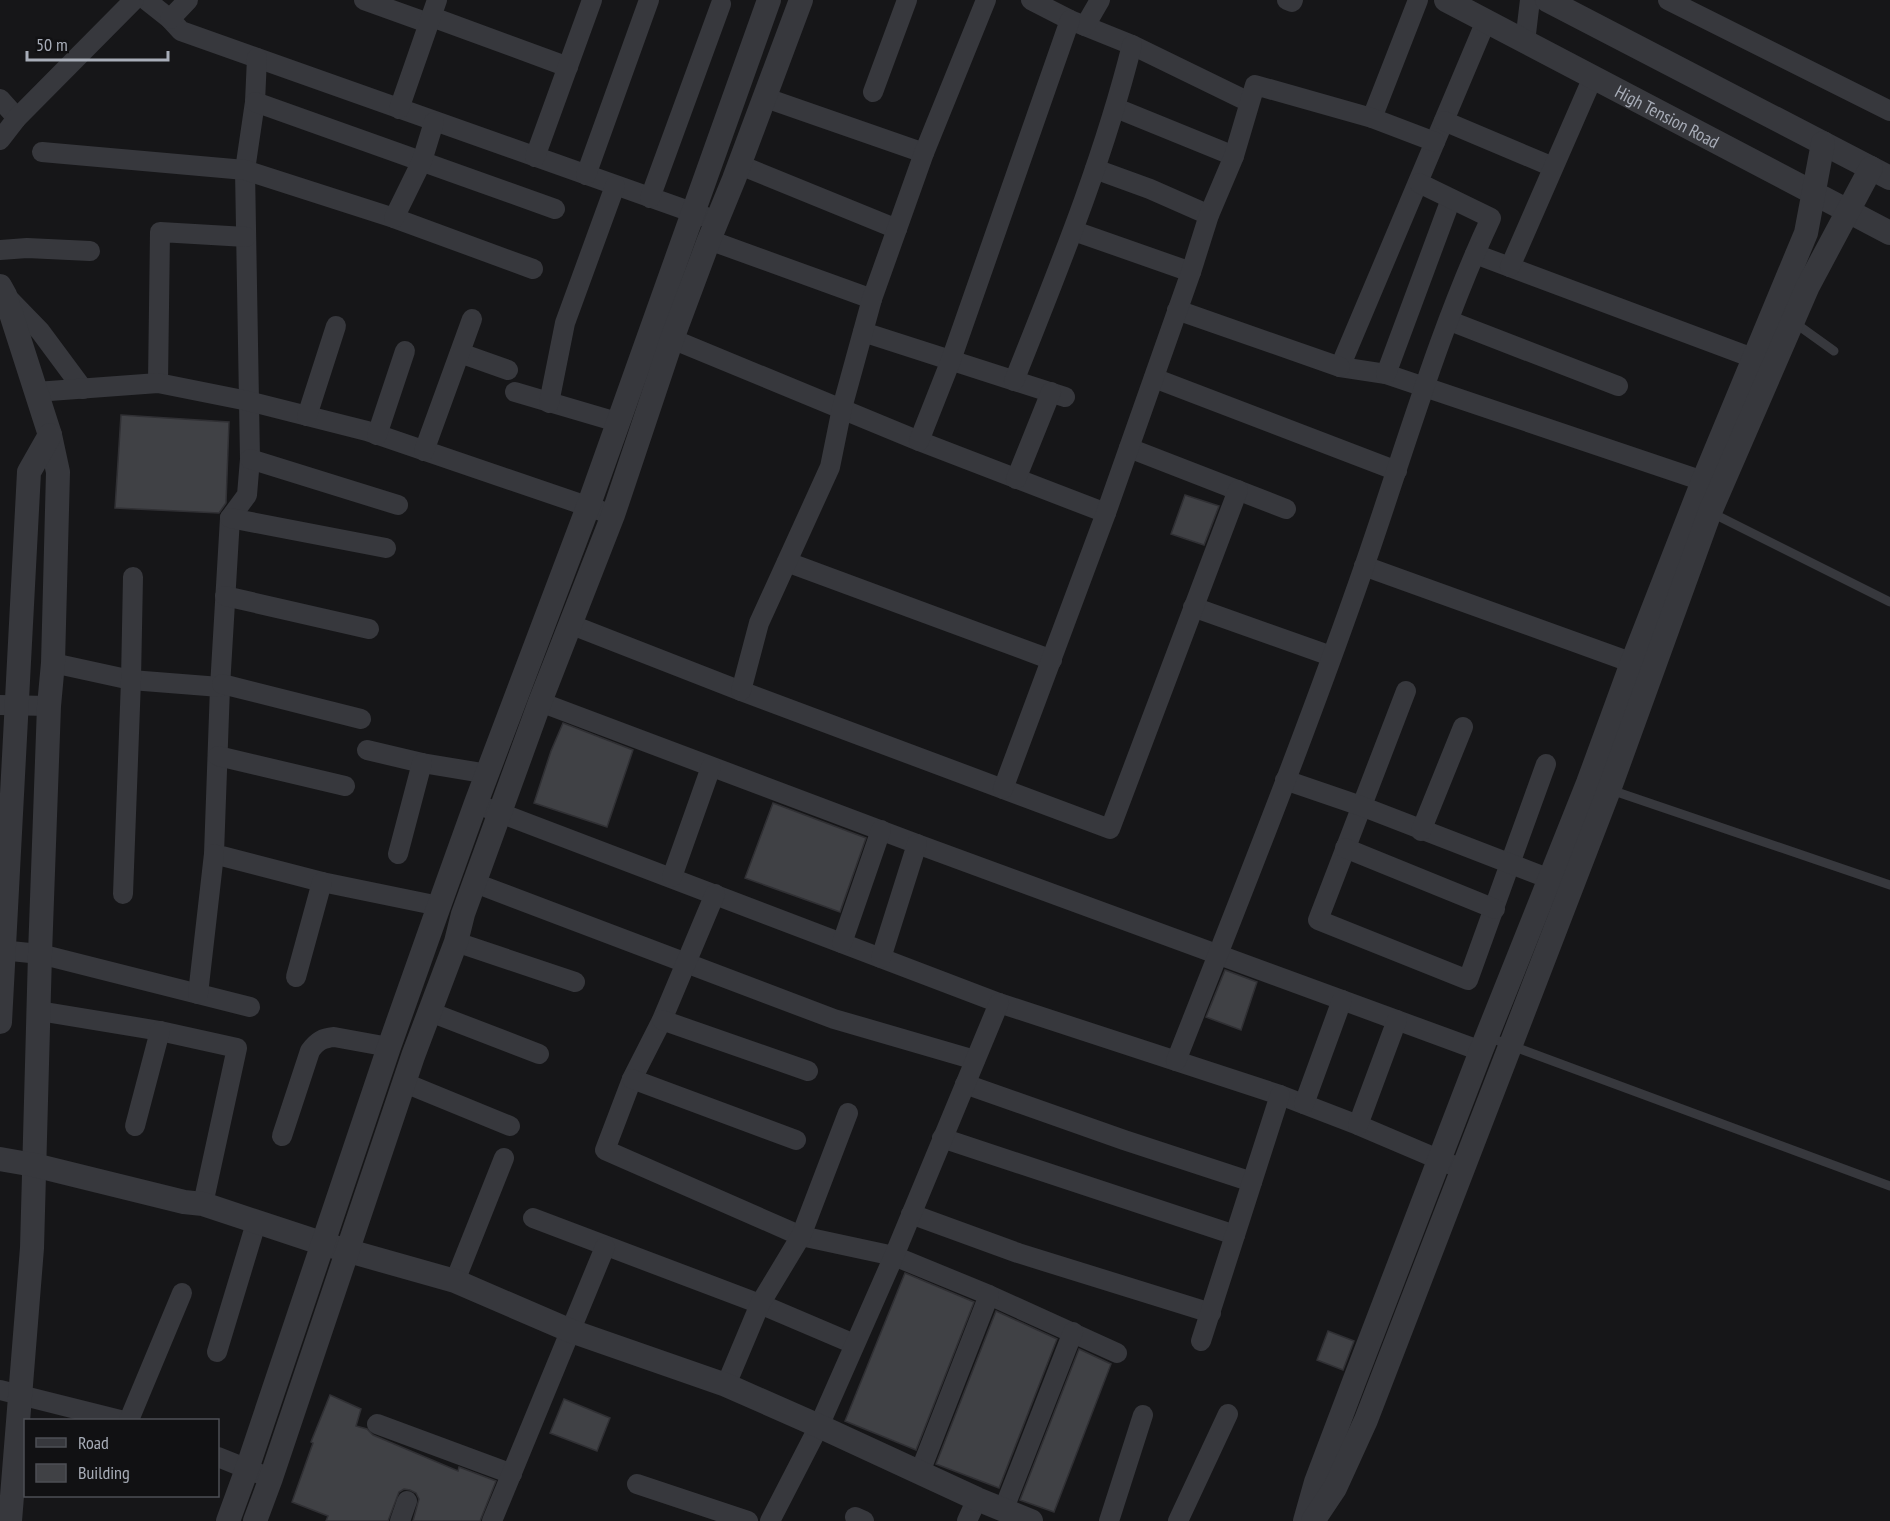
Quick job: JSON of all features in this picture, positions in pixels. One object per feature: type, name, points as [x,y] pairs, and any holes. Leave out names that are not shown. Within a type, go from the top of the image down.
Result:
[{"type":"street","points":[[0,140],[17,118],[134,0]]},
{"type":"street","points":[[146,0],[181,31],[615,186],[692,211],[713,231],[872,299]]},
{"type":"street","points":[[170,19],[188,0]]},
{"type":"street","points":[[364,0],[432,13],[568,67]]},
{"type":"street","points":[[535,157],[591,0]]},
{"type":"street","points":[[586,175],[649,0]]},
{"type":"street","points":[[228,1521],[439,906],[588,507],[769,0]]},
{"type":"street","points":[[255,1521],[405,1083],[456,942],[463,914],[540,702],[572,625],[613,515],[672,339],[766,98],[801,0]]},
{"type":"street","points":[[873,92],[907,0]]},
{"type":"street","points":[[741,691],[759,623],[830,467],[842,408],[872,299],[924,153],[986,0]]},
{"type":"street","points":[[1031,0],[1066,14],[1249,102]]},
{"type":"street","points":[[919,441],[951,360],[1066,14],[1100,0]]},
{"type":"street","points":[[1287,0],[1292,2],[1293,0]]},
{"type":"street","points":[[1371,118],[1419,0]]},
{"type":"street","name":"High Tension Road","points":[[1446,0],[1890,233]]},
{"type":"street","points":[[1525,42],[1530,0]]},
{"type":"street","points":[[1547,0],[1880,173],[1847,211],[1808,286],[1782,317],[1753,358],[1702,481],[1702,509]]},
{"type":"street","points":[[1668,0],[1890,111]]},
{"type":"street","points":[[650,198],[721,4]]},
{"type":"street","points":[[399,109],[432,13]]},
{"type":"street","points":[[1340,367],[1486,21]]},
{"type":"street","points":[[1014,381],[1074,231],[1116,108],[1132,45]]},
{"type":"street","points":[[198,994],[214,854],[230,518],[247,495],[250,459],[245,170],[255,102],[257,58]]},
{"type":"street","points":[[1510,267],[1593,77]]},
{"type":"street","points":[[1003,789],[1106,513],[1209,215],[1234,156],[1255,85],[1371,118],[1435,142]]},
{"type":"street","points":[[766,98],[924,153]]},
{"type":"street","points":[[0,99],[17,118]]},
{"type":"street","points":[[255,102],[555,208]]},
{"type":"street","points":[[1116,108],[1234,156]]},
{"type":"street","points":[[1444,121],[1553,167]]},
{"type":"street","points":[[394,218],[422,160],[434,122]]},
{"type":"street","points":[[1305,1521],[1316,1482],[1485,1044],[1561,883],[1702,509],[1782,317],[1806,233],[1824,143]]},
{"type":"street","points":[[42,152],[245,170],[394,218],[533,269]]},
{"type":"street","points":[[740,165],[897,229]]},
{"type":"street","points":[[1095,169],[1150,189],[1209,215]]},
{"type":"street","points":[[1176,1061],[1285,780],[1364,566],[1474,254],[1491,218],[1419,183]]},
{"type":"street","points":[[549,403],[565,323],[615,186]]},
{"type":"street","points":[[1386,374],[1451,199]]},
{"type":"street","points":[[1074,231],[1191,272]]},
{"type":"street","points":[[158,383],[160,232],[246,237]]},
{"type":"street","points":[[0,250],[27,248],[90,251]]},
{"type":"street","points":[[1474,254],[1753,358]]},
{"type":"street","points":[[2,294],[40,332],[83,388]]},
{"type":"street","points":[[2,294],[50,435],[58,472],[53,663],[49,706],[40,954],[32,1248],[10,1393],[10,1521]]},
{"type":"street","points":[[1177,310],[1340,367],[1386,374],[1702,481]]},
{"type":"street","points":[[424,451],[472,319]]},
{"type":"street","points":[[1450,321],[1618,386]]},
{"type":"street","points":[[307,416],[336,326]]},
{"type":"street","points":[[863,332],[1058,394],[1016,479]]},
{"type":"street","points":[[672,339],[919,441],[1106,513]]},
{"type":"street","points":[[377,435],[405,351]]},
{"type":"street","points":[[460,352],[508,370]]},
{"type":"street","points":[[1154,378],[1397,471]]},
{"type":"street","points":[[36,392],[158,383],[248,400],[377,435],[613,515]]},
{"type":"street","points":[[515,392],[617,422]]},
{"type":"street","points":[[0,1022],[9,705],[29,472],[50,435]]},
{"type":"street","points":[[1129,448],[1286,509]]},
{"type":"street","points":[[250,459],[398,505]]},
{"type":"street","points":[[572,625],[1110,829],[1238,490]]},
{"type":"street","points":[[230,518],[386,548]]},
{"type":"street","points":[[787,562],[1052,660]]},
{"type":"street","points":[[1364,566],[1642,667]]},
{"type":"street","points":[[123,894],[133,577]]},
{"type":"street","points":[[225,596],[369,629]]},
{"type":"street","points":[[1193,607],[1331,656]]},
{"type":"street","points":[[53,663],[131,680],[221,685],[361,718]]},
{"type":"street","points":[[1406,691],[1318,920],[1468,980],[1496,909],[1509,864],[1546,764]]},
{"type":"street","points":[[540,702],[917,844],[1397,1020],[1485,1044]]},
{"type":"street","points":[[9,705],[49,706]]},
{"type":"street","points":[[1421,831],[1462,727]]},
{"type":"street","points":[[367,750],[422,763],[488,774]]},
{"type":"street","points":[[218,756],[345,786]]},
{"type":"street","points":[[398,854],[422,763]]},
{"type":"street","points":[[672,877],[711,767]]},
{"type":"street","points":[[1285,780],[1361,806],[1561,883]]},
{"type":"street","points":[[476,803],[999,1003],[1280,1095],[1464,1170]]},
{"type":"street","points":[[842,943],[881,830]]},
{"type":"street","points":[[881,958],[917,844]]},
{"type":"street","points":[[1345,848],[1496,909]]},
{"type":"street","points":[[214,854],[322,882],[439,906]]},
{"type":"street","points":[[296,977],[322,882]]},
{"type":"street","points":[[475,883],[834,1019],[975,1060]]},
{"type":"street","points":[[1313,1521],[1335,1488],[1366,1420],[1464,1170],[1511,1044],[1561,883]]},
{"type":"street","points":[[715,894],[662,1020],[632,1079],[605,1150],[801,1236],[894,1256],[989,1295],[1117,1353]]},
{"type":"street","points":[[456,942],[575,982]]},
{"type":"street","points":[[2,950],[40,954],[250,1006]]},
{"type":"street","points":[[1304,1104],[1342,1000]]},
{"type":"street","points":[[770,1521],[819,1426],[894,1256],[999,1003]]},
{"type":"street","points":[[39,1011],[160,1031],[237,1048],[203,1204]]},
{"type":"street","points":[[430,1012],[539,1054]]},
{"type":"street","points":[[662,1020],[808,1071]]},
{"type":"street","points":[[1358,1125],[1397,1020]]},
{"type":"street","points":[[135,1126],[160,1031]]},
{"type":"street","points":[[282,1136],[310,1051],[316,1043],[325,1038],[334,1037],[389,1047]]},
{"type":"street","points":[[632,1079],[796,1140]]},
{"type":"street","points":[[405,1083],[510,1126]]},
{"type":"street","points":[[965,1084],[1252,1182]]},
{"type":"street","points":[[1201,1341],[1280,1095]]},
{"type":"street","points":[[726,1385],[760,1304],[801,1236],[848,1113]]},
{"type":"street","points":[[942,1138],[1235,1235]]},
{"type":"street","points":[[456,1281],[504,1158]]},
{"type":"street","points":[[0,1159],[34,1165],[184,1202],[203,1204],[324,1244],[456,1281],[570,1331],[726,1385],[1003,1511],[1031,1521]]},
{"type":"street","points":[[911,1214],[1018,1253],[1211,1313]]},
{"type":"street","points":[[533,1218],[760,1304],[854,1344]]},
{"type":"street","points":[[217,1352],[256,1222]]},
{"type":"street","points":[[492,1521],[605,1247]]},
{"type":"street","points":[[129,1419],[182,1293]]},
{"type":"street","points":[[920,1472],[989,1295]]},
{"type":"street","points":[[1003,1511],[1073,1332]]},
{"type":"street","points":[[10,1393],[116,1419]]},
{"type":"street","points":[[1178,1521],[1228,1413]]},
{"type":"street","points":[[1109,1521],[1143,1414]]},
{"type":"street","points":[[377,1424],[512,1474]]},
{"type":"street","points":[[219,1457],[271,1478]]},
{"type":"street","points":[[637,1484],[748,1521]]},
{"type":"street","points":[[967,1521],[977,1499]]},
{"type":"street","points":[[400,1521],[407,1501]]},
{"type":"lane","points":[[1782,317],[1834,351]]},
{"type":"lane","points":[[1702,509],[1890,602]]},
{"type":"lane","points":[[1599,786],[1890,885]]},
{"type":"lane","points":[[1485,1044],[1511,1044],[1890,1186]]},
{"type":"building","points":[[121,415],[229,422],[226,503],[219,513],[115,508]]},
{"type":"building","points":[[1185,495],[1219,506],[1204,545],[1171,534]]},
{"type":"building","points":[[563,723],[633,750],[607,827],[534,803]]},
{"type":"building","points":[[773,803],[866,838],[840,912],[745,878]]},
{"type":"building","points":[[1225,970],[1257,982],[1241,1030],[1206,1017]]},
{"type":"building","points":[[905,1273],[974,1302],[916,1450],[845,1421]]},
{"type":"building","points":[[996,1311],[1057,1339],[999,1488],[936,1464]]},
{"type":"building","points":[[1328,1331],[1354,1341],[1343,1370],[1317,1360]]},
{"type":"building","points":[[1079,1349],[1111,1364],[1054,1512],[1020,1500]]},
{"type":"building","points":[[330,1395],[361,1409],[356,1426],[367,1429],[373,1435],[458,1471],[459,1467],[496,1481],[480,1521],[413,1521],[419,1499],[416,1493],[404,1489],[399,1492],[388,1521],[326,1521],[328,1516],[292,1502],[313,1443],[311,1442]]},
{"type":"building","points":[[564,1399],[610,1418],[597,1451],[550,1433]]}]
